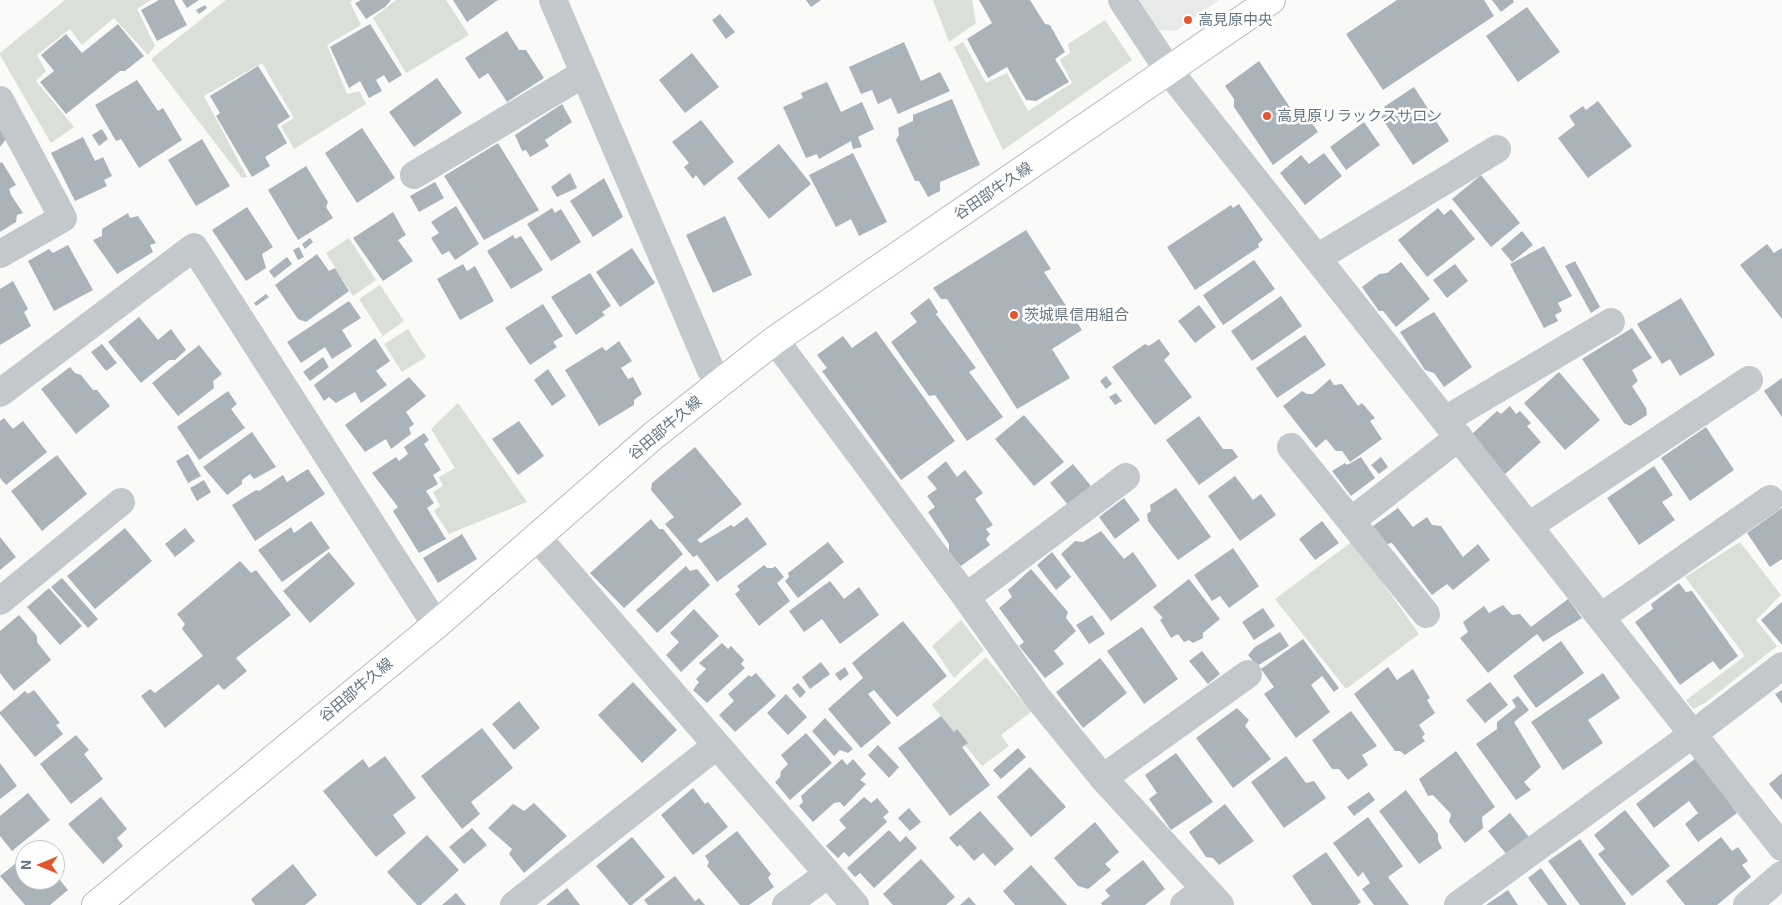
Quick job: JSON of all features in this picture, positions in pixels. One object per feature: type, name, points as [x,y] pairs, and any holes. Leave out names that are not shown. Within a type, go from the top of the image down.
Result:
[{"type":"main road","name":"谷田部牛久線","points":[[96,905],[436,625],[654,436],[720,382],[775,340],[1271,0]]},
{"type":"street","points":[[553,0],[710,368],[720,382]]},
{"type":"street","points":[[1122,0],[1169,70],[1782,847]]},
{"type":"street","points":[[414,175],[583,74]]},
{"type":"street","points":[[0,100],[63,218],[0,254]]},
{"type":"street","points":[[1317,258],[1497,149]]},
{"type":"street","points":[[0,393],[194,247],[436,625]]},
{"type":"street","points":[[1351,521],[1452,429],[1611,322]]},
{"type":"street","points":[[775,340],[966,596],[1037,697],[1103,778],[1213,897],[1184,905]]},
{"type":"street","points":[[1529,526],[1749,380]]},
{"type":"street","points":[[1291,447],[1426,614]]},
{"type":"street","points":[[966,596],[1126,477]]},
{"type":"street","points":[[1601,617],[1770,499]]},
{"type":"street","points":[[0,600],[121,502]]},
{"type":"street","points":[[537,538],[855,905]]},
{"type":"street","points":[[1458,905],[1782,666]]},
{"type":"street","points":[[1103,778],[1248,674]]},
{"type":"street","points":[[514,905],[716,746]]},
{"type":"street","points":[[786,905],[828,874]]},
{"type":"street","points":[[1747,905],[1782,875]]},
{"type":"shaded area","points":[[65,0],[151,0],[137,9],[155,46],[148,55],[114,18],[82,45],[70,29],[37,55],[46,71],[36,81],[74,127],[51,143],[0,53]]},
{"type":"shaded area","points":[[226,0],[353,0],[350,2],[361,25],[327,45],[347,94],[359,91],[366,104],[294,149],[281,126],[294,118],[262,63],[204,96],[247,177],[242,178],[151,59]]},
{"type":"shaded area","points":[[396,0],[446,0],[469,35],[406,73],[373,18]]},
{"type":"shaded area","points":[[933,0],[972,0],[976,23],[949,42]]},
{"type":"shaded area","points":[[1139,0],[1219,0],[1176,31],[1159,30]]},
{"type":"shaded area","points":[[1105,20],[1132,60],[1003,150],[954,47],[963,42],[986,83],[1007,73],[1028,111],[1072,83],[1060,60],[1070,53],[1068,44]]},
{"type":"shaded area","points":[[349,238],[376,280],[353,296],[326,253]]},
{"type":"shaded area","points":[[380,285],[404,321],[383,336],[359,299]]},
{"type":"shaded area","points":[[408,329],[426,357],[402,372],[384,344]]},
{"type":"shaded area","points":[[458,403],[527,502],[449,534],[434,511],[440,506],[433,492],[443,486],[439,477],[455,468],[431,429]]},
{"type":"shaded area","points":[[1353,541],[1419,634],[1346,689],[1275,599]]},
{"type":"shaded area","points":[[1740,542],[1781,595],[1756,620],[1777,646],[1705,703],[1693,709],[1686,700],[1745,656],[1685,577]]},
{"type":"shaded area","points":[[961,620],[984,650],[954,678],[932,646]]},
{"type":"shaded area","points":[[986,657],[1031,712],[1001,735],[1009,746],[982,766],[932,705]]},
{"type":"building","points":[[159,0],[174,0],[187,25],[157,41],[141,10]]},
{"type":"building","points":[[182,0],[199,0],[187,8]]},
{"type":"building","points":[[361,0],[391,0],[385,7],[366,19],[355,3]]},
{"type":"building","points":[[453,0],[498,0],[467,22]]},
{"type":"building","points":[[806,0],[821,0],[811,7]]},
{"type":"building","points":[[979,0],[1030,0],[1045,24],[1050,25],[1065,52],[1055,59],[1069,82],[1036,101],[1026,100],[1007,67],[988,78],[967,39],[992,23]]},
{"type":"building","points":[[1397,0],[1484,0],[1494,16],[1383,90],[1346,34]]},
{"type":"building","points":[[1492,0],[1513,0],[1514,2],[1501,12]]},
{"type":"building","points":[[205,5],[207,8],[199,14],[196,10]]},
{"type":"building","points":[[1527,7],[1560,52],[1518,82],[1486,36]]},
{"type":"building","points":[[720,14],[735,32],[726,39],[712,20]]},
{"type":"building","points":[[118,24],[144,56],[125,71],[120,71],[66,114],[40,82],[54,71],[41,55],[66,34],[82,53]]},
{"type":"building","points":[[370,24],[402,75],[389,83],[384,75],[376,80],[382,91],[369,98],[360,81],[349,88],[330,47]]},
{"type":"building","points":[[507,31],[519,50],[526,50],[544,78],[507,102],[488,73],[479,79],[465,58]]},
{"type":"building","points":[[904,42],[921,81],[940,72],[950,91],[898,114],[891,98],[878,104],[872,90],[861,94],[849,67]]},
{"type":"building","points":[[692,53],[719,87],[685,113],[659,80]]},
{"type":"building","name":"高見原リラックスサロン","points":[[1259,61],[1297,118],[1305,113],[1318,132],[1273,165],[1234,107],[1234,99],[1225,86]]},
{"type":"building","points":[[258,66],[290,117],[277,125],[287,143],[265,157],[270,166],[252,177],[216,116],[220,113],[210,96]]},
{"type":"building","points":[[437,78],[462,113],[414,147],[389,112]]},
{"type":"building","points":[[137,80],[158,111],[163,108],[182,140],[139,168],[121,139],[116,141],[95,105]]},
{"type":"building","points":[[827,82],[841,112],[862,102],[874,129],[858,137],[862,147],[853,149],[851,141],[819,159],[817,154],[806,158],[783,107],[803,98],[801,93]]},
{"type":"building","points":[[1414,87],[1449,141],[1413,165],[1381,117],[1387,112],[1384,107]]},
{"type":"building","points":[[952,99],[980,165],[940,182],[940,191],[928,197],[919,181],[915,181],[896,140],[899,135],[898,128],[913,121],[913,115]]},
{"type":"building","points":[[1598,101],[1632,146],[1588,178],[1558,138],[1575,125],[1569,116],[1583,106],[1586,110]]},
{"type":"building","points":[[562,104],[572,122],[545,140],[549,146],[530,157],[526,150],[522,151],[515,135]]},
{"type":"building","points":[[701,120],[734,162],[704,186],[696,175],[693,179],[684,167],[689,163],[672,142]]},
{"type":"building","points":[[1364,122],[1380,145],[1346,170],[1330,147]]},
{"type":"building","points":[[0,128],[6,139],[0,147]]},
{"type":"building","points":[[362,128],[395,178],[357,203],[325,153]]},
{"type":"building","points":[[102,129],[108,139],[99,146],[92,135]]},
{"type":"building","points":[[83,137],[95,161],[103,157],[112,176],[104,180],[107,186],[75,201],[51,153]]},
{"type":"building","points":[[202,139],[230,186],[196,206],[168,160]]},
{"type":"building","points":[[498,143],[539,210],[484,240],[444,176]]},
{"type":"building","points":[[779,144],[811,184],[769,219],[737,178]]},
{"type":"building","points":[[853,153],[887,222],[859,236],[851,219],[836,227],[809,175]]},
{"type":"building","points":[[1324,153],[1342,176],[1305,205],[1280,173],[1301,155],[1309,164]]},
{"type":"building","points":[[2,162],[16,185],[9,189],[11,195],[23,213],[17,215],[16,222],[0,232],[0,163]]},
{"type":"building","points":[[306,166],[328,202],[326,207],[333,218],[298,240],[268,190]]},
{"type":"building","points":[[570,173],[577,188],[557,197],[551,187]]},
{"type":"building","points":[[1481,175],[1520,223],[1491,247],[1452,199]]},
{"type":"building","points":[[604,178],[623,217],[593,237],[570,201]]},
{"type":"building","points":[[435,182],[444,198],[419,212],[410,196]]},
{"type":"building","points":[[1239,204],[1263,240],[1258,244],[1259,247],[1195,290],[1167,247],[1231,205],[1233,208]]},
{"type":"building","points":[[456,206],[479,244],[455,260],[449,251],[442,255],[431,238],[439,233],[431,222]]},
{"type":"building","points":[[247,207],[273,247],[262,254],[266,268],[246,281],[212,230]]},
{"type":"building","points":[[552,208],[555,213],[561,209],[581,242],[551,261],[527,224]]},
{"type":"building","points":[[1438,208],[1444,215],[1451,209],[1475,239],[1427,277],[1398,240]]},
{"type":"building","points":[[393,212],[406,235],[398,240],[413,261],[383,281],[353,238]]},
{"type":"building","points":[[128,213],[130,218],[138,216],[156,243],[150,245],[153,252],[117,274],[93,240],[102,236],[102,229]]},
{"type":"building","points":[[725,216],[752,275],[713,293],[686,235]]},
{"type":"building","name":"茨城県信用組合","points":[[1026,230],[1051,269],[1044,272],[1082,330],[1052,349],[1070,378],[1017,409],[947,299],[941,299],[933,288]]},
{"type":"building","points":[[1522,231],[1533,245],[1512,262],[1501,249]]},
{"type":"building","points":[[513,235],[515,239],[521,236],[543,270],[511,289],[487,251]]},
{"type":"building","points":[[310,238],[313,242],[305,249],[302,244]]},
{"type":"building","points":[[1767,244],[1774,253],[1782,248],[1782,319],[1740,265]]},
{"type":"building","points":[[68,245],[93,290],[54,311],[28,261],[49,249],[53,253]]},
{"type":"building","points":[[1544,246],[1572,296],[1558,303],[1562,311],[1555,315],[1558,321],[1544,328],[1510,264]]},
{"type":"building","points":[[299,247],[304,257],[298,260],[293,250]]},
{"type":"building","points":[[632,248],[655,283],[620,307],[596,272]]},
{"type":"building","points":[[317,254],[329,271],[335,268],[349,291],[306,322],[298,319],[275,285]]},
{"type":"building","points":[[287,257],[292,264],[274,278],[269,271]]},
{"type":"building","points":[[1254,260],[1275,289],[1223,325],[1203,295]]},
{"type":"building","points":[[1575,261],[1600,307],[1591,313],[1565,266]]},
{"type":"building","points":[[1401,262],[1430,299],[1396,327],[1383,311],[1379,311],[1362,287],[1379,274],[1387,273]]},
{"type":"building","points":[[463,264],[467,271],[475,266],[494,301],[460,320],[437,279]]},
{"type":"building","points":[[1455,264],[1468,281],[1447,298],[1433,280]]},
{"type":"building","points":[[590,273],[611,306],[602,312],[605,315],[576,335],[551,297]]},
{"type":"building","points":[[13,281],[28,309],[24,312],[31,326],[0,345],[0,289]]},
{"type":"building","points":[[266,294],[269,297],[256,306],[254,303]]},
{"type":"building","points":[[1281,296],[1302,326],[1252,361],[1231,331]]},
{"type":"building","points":[[929,298],[938,312],[936,314],[976,368],[969,372],[1003,417],[967,441],[935,395],[929,396],[891,342],[917,322],[910,313]]},
{"type":"building","points":[[1681,298],[1715,355],[1680,376],[1670,359],[1662,364],[1637,324]]},
{"type":"building","points":[[349,301],[361,318],[342,330],[352,346],[332,359],[325,347],[301,363],[287,342]]},
{"type":"building","points":[[543,304],[563,336],[553,342],[557,347],[530,365],[505,328]]},
{"type":"building","points":[[1199,305],[1216,327],[1195,343],[1178,321]]},
{"type":"building","points":[[1434,312],[1472,367],[1444,387],[1434,373],[1425,370],[1400,332]]},
{"type":"building","points":[[139,317],[158,340],[171,329],[186,350],[175,360],[169,360],[141,383],[108,342]]},
{"type":"building","points":[[1632,328],[1652,358],[1632,370],[1638,381],[1632,386],[1646,408],[1647,415],[1630,426],[1624,423],[1582,359]]},
{"type":"building","points":[[876,331],[955,441],[901,480],[822,371],[827,368],[817,355],[843,336],[852,348]]},
{"type":"building","points":[[1305,335],[1326,365],[1277,398],[1256,368]]},
{"type":"building","points":[[375,338],[390,361],[376,371],[387,385],[361,403],[355,392],[336,403],[329,397],[324,401],[314,385]]},
{"type":"building","points":[[1159,339],[1170,354],[1164,360],[1192,397],[1155,425],[1112,367],[1145,344],[1149,346]]},
{"type":"building","points":[[619,341],[632,361],[621,368],[628,379],[633,377],[642,394],[634,400],[634,405],[599,426],[565,370],[602,347],[606,351]]},
{"type":"building","points":[[102,344],[117,363],[106,371],[91,352]]},
{"type":"building","points":[[199,345],[222,374],[213,381],[214,388],[178,416],[152,383]]},
{"type":"building","points":[[323,357],[329,367],[310,381],[303,372]]},
{"type":"building","points":[[70,367],[75,373],[81,375],[93,390],[97,390],[110,406],[76,434],[41,389]]},
{"type":"building","points":[[548,369],[566,396],[552,406],[534,380]]},
{"type":"building","points":[[1559,372],[1600,420],[1565,450],[1524,403]]},
{"type":"building","points":[[1106,376],[1112,384],[1106,389],[1100,381]]},
{"type":"building","points":[[409,377],[426,396],[406,412],[414,424],[409,428],[411,434],[391,449],[386,439],[365,452],[345,425]]},
{"type":"building","points":[[1782,378],[1782,417],[1764,391]]},
{"type":"building","points":[[1330,379],[1334,385],[1342,384],[1358,406],[1362,403],[1375,418],[1370,421],[1382,439],[1350,462],[1342,451],[1336,451],[1326,439],[1316,448],[1283,406],[1302,391],[1307,394],[1313,394]]},
{"type":"building","points":[[228,391],[237,404],[231,409],[245,428],[199,460],[177,427]]},
{"type":"building","points":[[1116,393],[1122,401],[1115,405],[1109,397]]},
{"type":"building","points":[[1510,406],[1516,414],[1520,411],[1531,423],[1527,426],[1541,442],[1505,474],[1472,434],[1497,411],[1501,414]]},
{"type":"building","points":[[1024,415],[1064,462],[1034,486],[995,439]]},
{"type":"building","points":[[1199,416],[1223,449],[1232,449],[1238,457],[1199,485],[1166,440]]},
{"type":"building","points":[[4,418],[13,429],[23,421],[47,452],[6,485],[0,478],[0,421]]},
{"type":"building","points":[[519,421],[544,456],[518,475],[492,439]]},
{"type":"building","points":[[1706,427],[1734,470],[1690,501],[1661,458]]},
{"type":"building","points":[[252,432],[276,467],[254,479],[250,474],[242,480],[242,484],[227,495],[203,467]]},
{"type":"building","points":[[424,433],[429,440],[424,444],[441,470],[433,475],[438,484],[426,491],[434,503],[427,508],[446,539],[419,553],[393,511],[398,507],[372,473],[396,457],[399,461],[408,454],[404,447]]},
{"type":"building","points":[[695,447],[742,504],[697,540],[701,543],[731,525],[734,527],[747,517],[767,544],[717,582],[697,555],[693,557],[665,524],[674,517],[651,490],[652,483]]},
{"type":"building","points":[[188,454],[201,476],[188,483],[176,461]]},
{"type":"building","points":[[57,455],[87,494],[42,531],[11,491]]},
{"type":"building","points":[[1361,457],[1375,478],[1351,496],[1332,471],[1345,463],[1347,465]]},
{"type":"building","points":[[1381,457],[1388,467],[1379,474],[1371,465]]},
{"type":"building","points":[[946,461],[957,477],[965,470],[983,493],[975,499],[993,525],[986,529],[990,534],[986,539],[990,545],[961,566],[949,553],[949,544],[928,512],[935,507],[927,496],[937,489],[927,477]]},
{"type":"building","points":[[1073,464],[1091,486],[1068,505],[1050,483]]},
{"type":"building","points":[[1654,466],[1673,495],[1662,502],[1675,520],[1639,545],[1607,498]]},
{"type":"building","points":[[308,469],[325,494],[255,541],[232,505],[256,490],[259,491],[283,475],[287,482]]},
{"type":"building","points":[[1235,476],[1253,500],[1261,494],[1276,515],[1240,541],[1208,496]]},
{"type":"building","points":[[204,480],[211,492],[197,501],[190,488]]},
{"type":"building","points":[[1176,488],[1211,537],[1178,560],[1148,521],[1147,514],[1151,511],[1150,505]]},
{"type":"building","points":[[1124,498],[1140,520],[1115,539],[1099,517]]},
{"type":"building","points":[[1398,508],[1413,527],[1427,517],[1432,525],[1441,526],[1463,557],[1478,544],[1490,560],[1453,590],[1447,584],[1432,595],[1392,543],[1387,544],[1373,526]]},
{"type":"building","points":[[1782,508],[1782,559],[1770,567],[1747,533]]},
{"type":"building","points":[[651,519],[659,529],[663,529],[683,554],[624,608],[590,573]]},
{"type":"building","points":[[311,521],[330,548],[282,582],[258,550],[291,527],[294,533]]},
{"type":"building","points":[[1322,521],[1339,543],[1315,560],[1299,539]]},
{"type":"building","points":[[125,528],[152,561],[95,609],[67,576]]},
{"type":"building","points":[[185,528],[195,541],[175,557],[165,544]]},
{"type":"building","points":[[1101,531],[1124,559],[1133,552],[1157,586],[1111,621],[1061,554],[1075,541],[1083,542]]},
{"type":"building","points":[[462,534],[477,559],[438,583],[423,558]]},
{"type":"building","points":[[0,537],[16,557],[0,570]]},
{"type":"building","points":[[828,542],[844,562],[798,598],[785,581],[789,577],[788,573]]},
{"type":"building","points":[[1233,548],[1259,586],[1229,608],[1220,596],[1212,601],[1194,575]]},
{"type":"building","points":[[329,552],[355,584],[310,623],[283,591]]},
{"type":"building","points":[[1052,552],[1071,577],[1056,590],[1037,565]]},
{"type":"building","points":[[240,561],[251,573],[256,570],[291,615],[236,658],[247,671],[224,690],[218,684],[165,728],[141,696],[150,689],[155,693],[203,656],[182,629],[185,624],[177,614]]},
{"type":"building","points":[[764,565],[767,568],[775,566],[784,577],[777,583],[790,601],[759,626],[735,594],[740,590],[737,586]]},
{"type":"building","points":[[686,566],[690,571],[697,569],[710,585],[657,633],[636,610]]},
{"type":"building","points":[[1031,569],[1068,612],[1066,618],[1076,631],[1054,651],[1064,664],[1045,678],[1019,646],[1024,642],[999,608],[1012,597],[1008,590]]},
{"type":"building","points":[[62,578],[98,619],[88,628],[51,587]]},
{"type":"building","points":[[1189,579],[1220,619],[1203,633],[1203,638],[1193,643],[1189,640],[1184,642],[1178,634],[1171,638],[1160,620],[1163,618],[1153,607]]},
{"type":"building","points":[[830,581],[844,599],[859,587],[879,615],[840,644],[822,619],[804,632],[789,611]]},
{"type":"building","points":[[1679,583],[1686,592],[1692,591],[1738,656],[1720,670],[1713,661],[1680,685],[1635,622],[1653,609],[1651,604]]},
{"type":"building","points":[[49,588],[82,626],[60,645],[27,607]]},
{"type":"building","points":[[1568,599],[1582,618],[1543,642],[1537,634],[1488,673],[1460,638],[1468,632],[1463,622],[1484,606],[1489,613],[1503,605],[1512,615],[1520,614],[1531,627]]},
{"type":"building","points":[[1782,602],[1782,645],[1761,620]]},
{"type":"building","points":[[1263,608],[1275,626],[1254,640],[1242,622]]},
{"type":"building","points":[[694,609],[719,636],[681,672],[666,655],[679,642],[670,633]]},
{"type":"building","points":[[19,615],[37,636],[37,642],[51,660],[14,691],[0,673],[0,631]]},
{"type":"building","points":[[1092,615],[1105,634],[1089,644],[1076,625]]},
{"type":"building","points":[[903,621],[947,676],[897,717],[874,690],[868,694],[891,723],[861,748],[828,709],[863,678],[852,663]]},
{"type":"building","points":[[1142,627],[1178,679],[1144,704],[1107,651]]},
{"type":"building","points":[[1280,632],[1289,646],[1257,666],[1248,655],[1255,647]]},
{"type":"building","points":[[1303,639],[1339,688],[1334,692],[1322,676],[1311,685],[1330,712],[1296,738],[1264,694],[1274,687],[1261,669]]},
{"type":"building","points":[[1561,641],[1584,673],[1536,708],[1513,676]]},
{"type":"building","points":[[722,643],[728,649],[731,646],[744,660],[741,664],[745,668],[707,703],[693,690],[699,682],[696,679],[706,669],[699,663]]},
{"type":"building","points":[[1202,651],[1220,674],[1208,684],[1189,661]]},
{"type":"building","points":[[1100,658],[1127,693],[1083,728],[1056,692]]},
{"type":"building","points":[[821,662],[830,674],[810,689],[802,677]]},
{"type":"building","points":[[845,667],[849,674],[840,681],[835,674]]},
{"type":"building","points":[[1388,667],[1397,680],[1413,669],[1430,698],[1427,700],[1435,713],[1419,725],[1425,734],[1422,737],[1425,741],[1405,755],[1400,751],[1395,751],[1354,694]]},
{"type":"building","points":[[756,673],[776,696],[735,732],[719,715],[734,701],[728,694],[749,675],[751,677]]},
{"type":"building","points":[[1603,673],[1620,698],[1588,720],[1603,743],[1563,770],[1531,722]]},
{"type":"building","points":[[633,682],[677,730],[642,763],[598,715]]},
{"type":"building","points":[[1490,682],[1508,705],[1485,723],[1466,700]]},
{"type":"building","points":[[798,683],[806,692],[800,698],[792,688]]},
{"type":"building","points":[[34,690],[60,723],[56,725],[63,734],[35,757],[0,714],[25,691],[28,694]]},
{"type":"building","points":[[1782,690],[1782,704],[1775,694]]},
{"type":"building","points":[[786,694],[807,717],[788,735],[767,713]]},
{"type":"building","points":[[1518,696],[1529,710],[1514,722],[1541,767],[1524,782],[1531,790],[1516,800],[1476,744],[1497,729],[1497,722],[1516,707],[1512,700]]},
{"type":"building","points":[[519,701],[540,728],[514,750],[492,724]]},
{"type":"building","points":[[1237,708],[1249,720],[1245,726],[1271,759],[1233,788],[1196,738]]},
{"type":"building","points":[[1351,711],[1377,746],[1362,755],[1368,765],[1348,780],[1339,769],[1332,769],[1312,740]]},
{"type":"building","points":[[941,716],[954,732],[957,729],[968,743],[962,747],[990,785],[950,816],[898,748]]},
{"type":"building","points":[[825,718],[853,749],[848,753],[840,750],[834,756],[812,731]]},
{"type":"building","points":[[482,728],[513,768],[471,802],[480,814],[462,829],[421,776]]},
{"type":"building","points":[[806,733],[832,763],[790,800],[775,782],[780,777],[781,771],[788,764],[781,755]]},
{"type":"building","points":[[76,735],[89,750],[84,754],[103,779],[71,804],[40,764]]},
{"type":"building","points":[[878,745],[899,767],[889,778],[868,755]]},
{"type":"building","points":[[1018,748],[1026,757],[1001,779],[993,770]]},
{"type":"building","points":[[1456,751],[1495,807],[1482,817],[1483,828],[1465,843],[1449,822],[1451,814],[1433,795],[1428,796],[1419,779]]},
{"type":"building","points":[[1176,753],[1213,802],[1171,830],[1149,799],[1157,793],[1145,775]]},
{"type":"building","points":[[385,756],[416,798],[393,815],[406,833],[376,857],[323,791],[363,759],[369,768]]},
{"type":"building","points":[[1286,756],[1306,783],[1314,781],[1326,798],[1284,828],[1251,782]]},
{"type":"building","points":[[1696,758],[1737,813],[1698,842],[1685,824],[1698,813],[1689,801],[1654,828],[1636,804]]},
{"type":"building","points":[[842,759],[847,765],[853,759],[866,774],[860,780],[866,784],[844,807],[840,802],[834,803],[813,822],[799,806],[803,802],[801,796]]},
{"type":"building","points":[[0,763],[17,786],[0,799]]},
{"type":"building","points":[[1030,767],[1066,807],[1031,837],[997,797]]},
{"type":"building","points":[[1782,773],[1782,800],[1769,784]]},
{"type":"building","points":[[693,788],[705,804],[708,802],[728,827],[693,855],[661,815]]},
{"type":"building","points":[[1406,790],[1438,834],[1438,840],[1442,848],[1419,864],[1379,811]]},
{"type":"building","points":[[1369,792],[1375,800],[1354,816],[1347,807]]},
{"type":"building","points":[[28,793],[50,820],[25,840],[15,840],[15,849],[12,851],[0,836],[0,816]]},
{"type":"building","points":[[101,797],[127,829],[117,838],[123,846],[103,864],[68,824]]},
{"type":"building","points":[[864,797],[871,803],[877,798],[889,812],[883,817],[887,822],[849,857],[844,852],[838,858],[826,846],[846,828],[839,820]]},
{"type":"building","points":[[534,803],[567,836],[524,873],[509,854],[512,849],[488,828],[513,804],[524,811]]},
{"type":"building","points":[[1225,804],[1254,841],[1219,865],[1213,858],[1206,857],[1189,832]]},
{"type":"building","points":[[909,808],[921,822],[910,831],[898,818]]},
{"type":"building","points":[[1625,810],[1670,866],[1632,896],[1598,854],[1605,849],[1594,835]]},
{"type":"building","points":[[980,811],[1014,849],[995,866],[983,853],[974,861],[960,845],[957,847],[949,838]]},
{"type":"building","points":[[1510,813],[1529,837],[1507,855],[1488,831]]},
{"type":"building","points":[[1368,817],[1403,866],[1388,877],[1409,905],[1374,905],[1362,889],[1370,883],[1363,872],[1358,877],[1333,843]]},
{"type":"building","points":[[1095,822],[1119,852],[1105,864],[1111,870],[1088,889],[1078,886],[1054,858]]},
{"type":"building","points":[[472,828],[487,845],[464,864],[449,847]]},
{"type":"building","points":[[889,830],[900,842],[906,836],[917,848],[874,888],[860,873],[855,877],[847,868]]},
{"type":"building","points":[[737,831],[771,874],[768,878],[774,887],[749,905],[740,905],[707,866],[709,862],[705,856]]},
{"type":"building","points":[[427,835],[459,870],[421,905],[417,905],[387,872]]},
{"type":"building","points":[[632,837],[665,877],[632,905],[629,905],[596,866]]},
{"type":"building","points":[[1721,837],[1732,851],[1738,847],[1748,861],[1742,865],[1751,877],[1717,905],[1685,905],[1666,881]]},
{"type":"building","points":[[1580,839],[1625,905],[1580,905],[1548,861]]},
{"type":"building","points":[[1326,852],[1361,902],[1357,905],[1312,905],[1292,876]]},
{"type":"building","points":[[921,859],[955,897],[946,905],[893,905],[883,894]]},
{"type":"building","points":[[1143,860],[1165,889],[1145,905],[1102,905],[1101,903],[1110,896],[1105,890]]},
{"type":"building","points":[[15,864],[15,890],[65,890],[65,886],[68,890],[50,905],[25,905],[0,876]]},
{"type":"building","points":[[293,864],[317,895],[305,905],[255,905],[251,899]]},
{"type":"building","points":[[1031,865],[1067,905],[1015,905],[1003,891]]},
{"type":"building","points":[[1541,868],[1567,905],[1548,905],[1528,878]]},
{"type":"building","points":[[675,876],[695,901],[699,898],[705,905],[648,905],[644,900]]},
{"type":"building","points":[[567,888],[580,905],[546,905]]},
{"type":"building","points":[[1508,890],[1518,905],[1486,905]]},
{"type":"building","points":[[456,893],[466,905],[442,905]]},
{"type":"building","points":[[969,897],[976,905],[960,905]]},
{"type":"place","name":"高見原中央","points":[[1188,20]]},
{"type":"place","name":"高見原リラックスサロン","points":[[1267,116]]},
{"type":"place","name":"茨城県信用組合","points":[[1014,315]]}]
